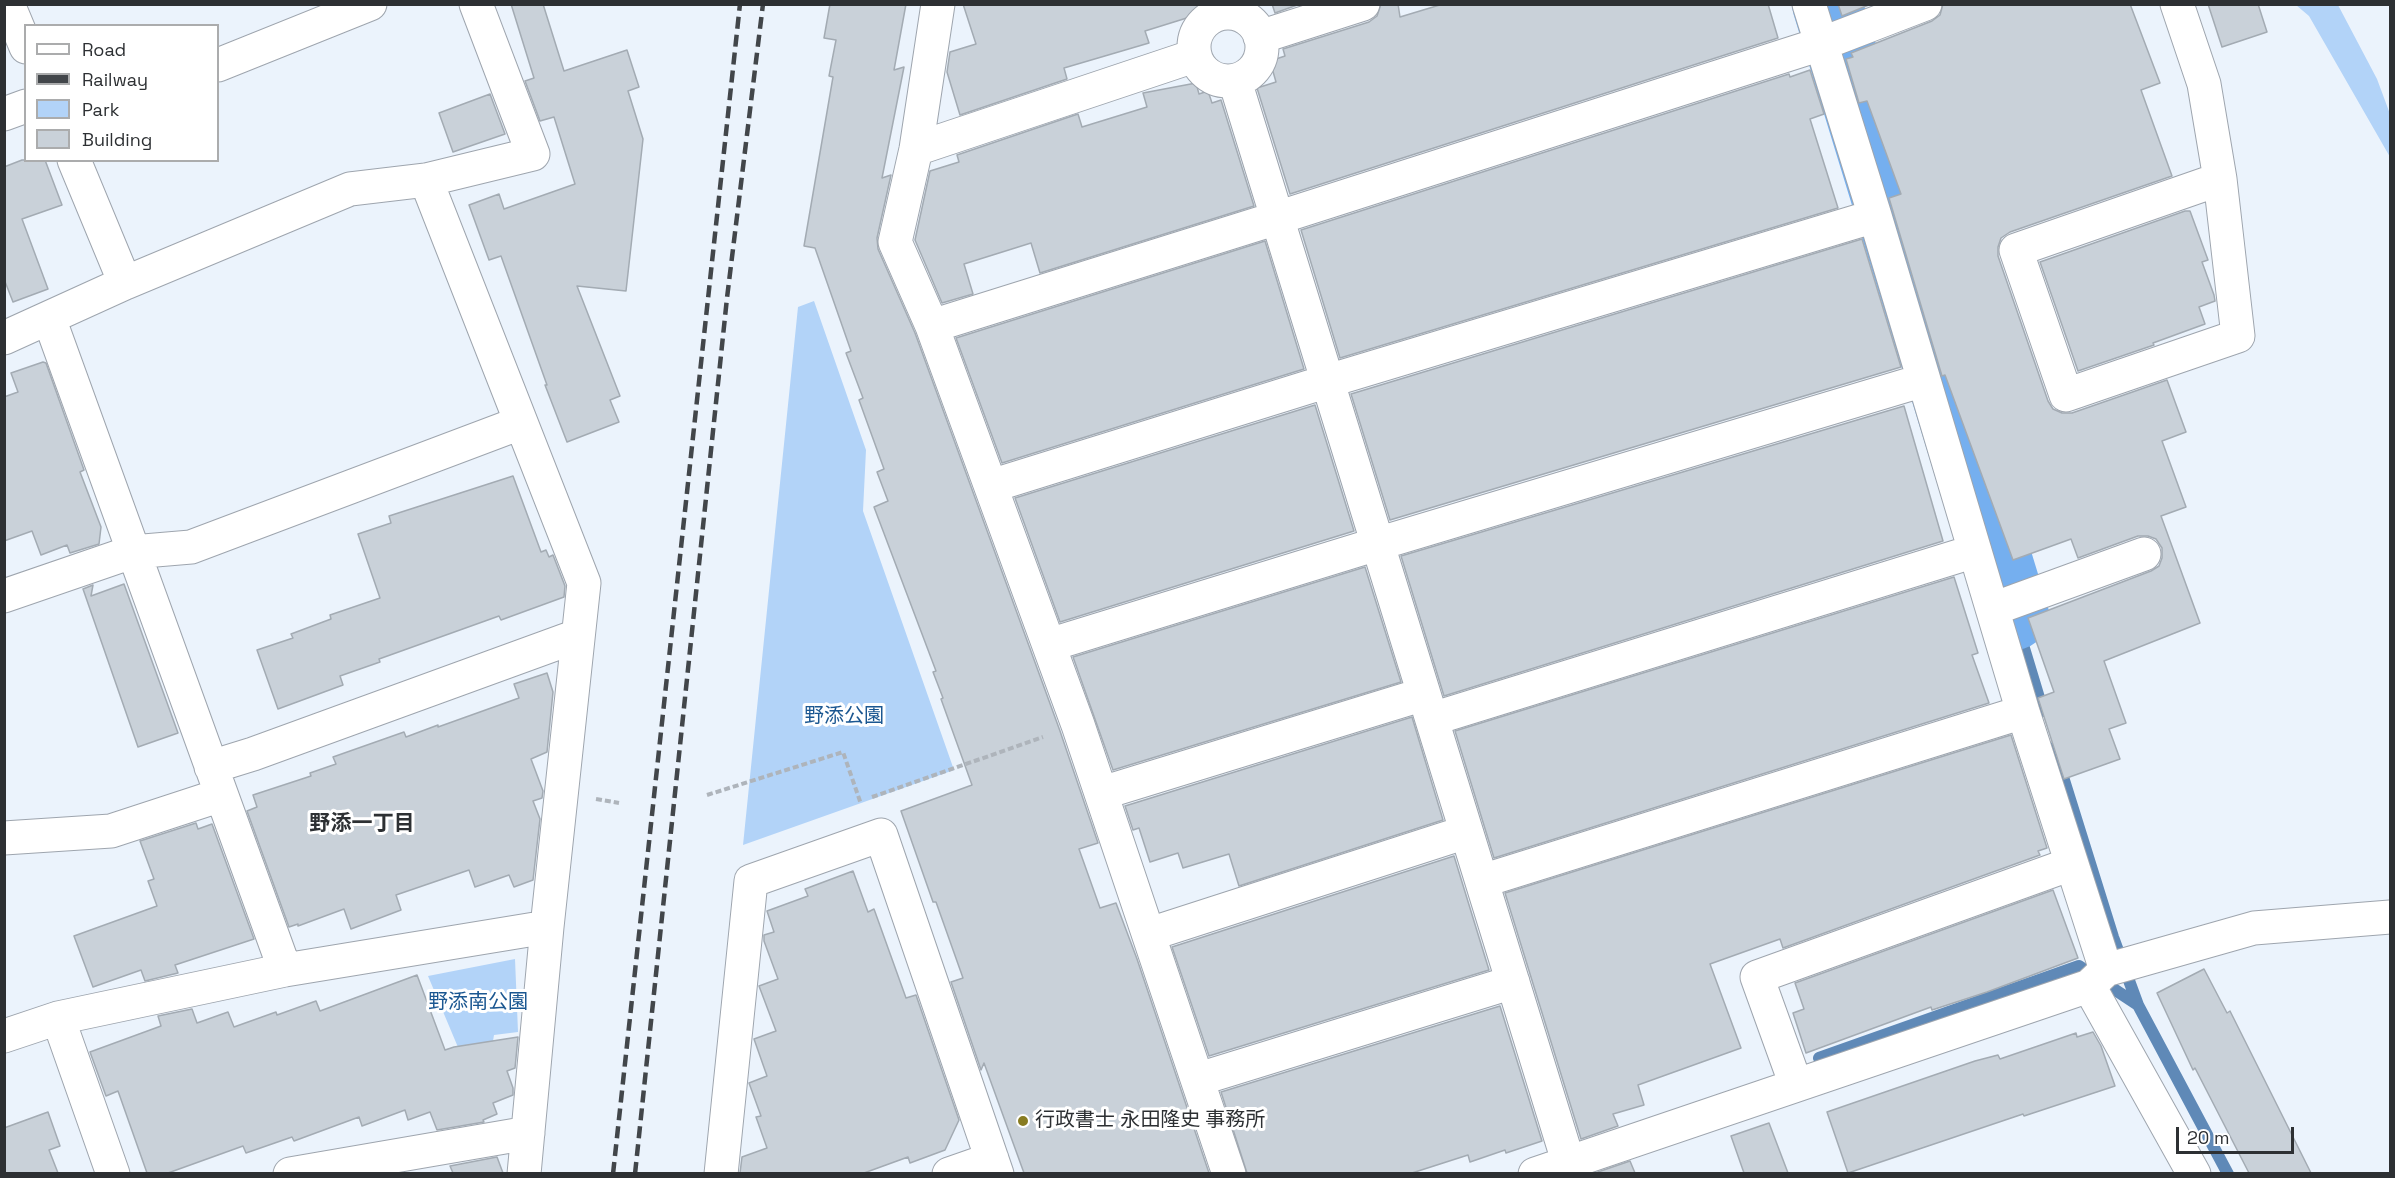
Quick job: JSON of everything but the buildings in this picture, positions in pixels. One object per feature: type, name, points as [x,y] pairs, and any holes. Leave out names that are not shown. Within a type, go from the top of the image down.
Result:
[{"type":"street","points":[[8,4],[24,42]]},
{"type":"street","points":[[219,65],[370,4]]},
{"type":"street","points":[[4,338],[125,283],[350,189],[426,180],[532,154],[476,4]]},
{"type":"street","points":[[938,4],[916,149],[895,242],[932,326],[1078,725],[1229,1173]]},
{"type":"street","points":[[1260,37],[1363,4]]},
{"type":"street","points":[[1809,4],[2071,864],[2098,978],[2194,1173]]},
{"type":"street","points":[[932,326],[1821,44],[1925,4]]},
{"type":"street","points":[[2177,4],[2204,84],[2220,179],[2238,336],[2066,395],[2016,250],[2220,179]]},
{"type":"street","points":[[1213,10],[1243,17],[1254,25],[1260,37],[1262,50],[1258,63],[1249,74],[1235,81],[1223,82],[1210,77],[1200,68],[1194,57],[1194,39],[1213,10]]},
{"type":"street","points":[[916,149],[1194,57]]},
{"type":"street","points":[[1235,81],[1570,1168]]},
{"type":"street","points":[[4,114],[24,107]]},
{"type":"street","points":[[75,162],[125,283]]},
{"type":"street","points":[[426,180],[584,583],[547,927],[524,1173]]},
{"type":"street","points":[[991,486],[1328,381],[1875,216]]},
{"type":"street","points":[[49,318],[285,970]]},
{"type":"street","points":[[1049,645],[1924,380]]},
{"type":"street","points":[[4,596],[132,552],[190,547],[520,423]]},
{"type":"street","points":[[1102,793],[1428,706],[1975,551]]},
{"type":"street","points":[[1993,609],[2144,554]]},
{"type":"street","points":[[4,838],[111,831],[216,781],[253,754],[577,636]]},
{"type":"street","points":[[1482,881],[2023,712]]},
{"type":"street","points":[[1150,934],[1466,832]]},
{"type":"street","points":[[721,1173],[751,881],[880,836],[994,1166],[949,1173]]},
{"type":"street","points":[[1796,1085],[1757,977],[2071,864]]},
{"type":"street","points":[[1535,1173],[1570,1168],[2098,978],[2254,928],[2391,917]]},
{"type":"street","points":[[4,1036],[58,1018],[285,970],[547,927]]},
{"type":"street","points":[[1199,1079],[1513,982]]},
{"type":"street","points":[[58,1018],[113,1173]]},
{"type":"street","points":[[290,1173],[528,1133]]},
{"type":"path","points":[[860,801],[1078,725]]},
{"type":"path","points":[[707,795],[843,752],[873,838]]},
{"type":"green space","points":[[2296,5],[2338,5],[2377,79],[2390,114],[2390,157],[2309,16]]},
{"type":"green space","name":"野添公園","points":[[814,301],[866,450],[863,511],[954,770],[743,845],[798,307]]},
{"type":"green space","name":"野添南公園","points":[[515,959],[518,1032],[494,1035],[493,1041],[460,1052],[428,976]]},
{"type":"waterway","points":[[1827,4],[2014,615]]},
{"type":"waterway","points":[[2014,615],[2043,711]]},
{"type":"waterway","points":[[2054,748],[2113,937],[2138,1005],[2228,1174]]},
{"type":"waterway","points":[[1819,1058],[2079,966],[2138,1005]]},
{"type":"railway","points":[[613,1174],[740,4]]},
{"type":"railway","points":[[635,1174],[727,298],[763,4]]},
{"type":"place","name":"行政書士 永田隆史 事務所","points":[[1023,1121]]},
{"type":"district","name":"野添一丁目","points":[[362,824]]}]
